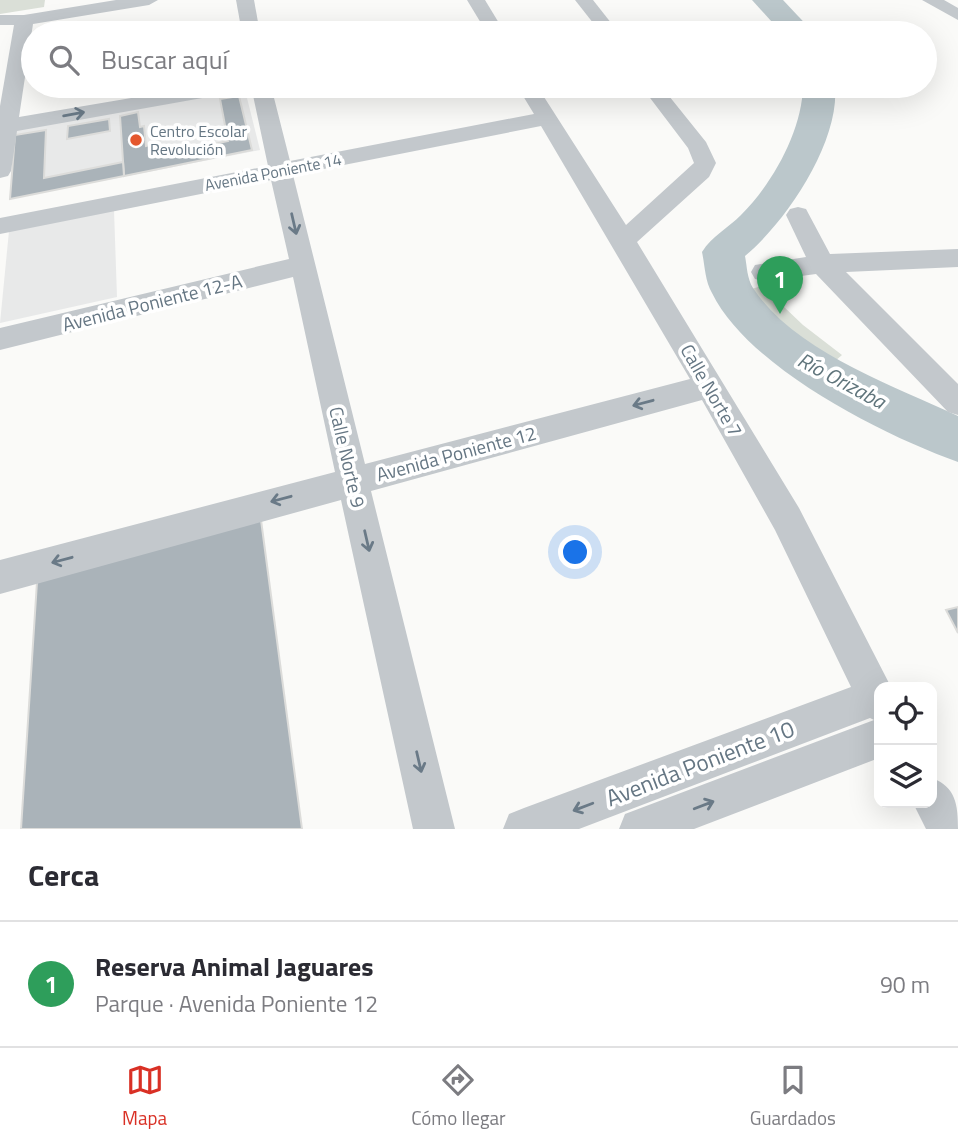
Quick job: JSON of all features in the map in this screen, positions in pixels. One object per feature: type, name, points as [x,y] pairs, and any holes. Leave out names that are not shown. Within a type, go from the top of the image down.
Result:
[{"type":"street","points":[[0,20],[24,20],[149,0]]},
{"type":"street","points":[[245,0],[249,21]]},
{"type":"street","points":[[476,0],[489,21]]},
{"type":"street","points":[[584,0],[601,21]]},
{"type":"street","points":[[931,0],[958,15]]},
{"type":"street","points":[[0,171],[21,38]]},
{"type":"street","points":[[6,126],[167,98]]},
{"type":"street","name":"Calle Norte 9","points":[[264,98],[434,829]]},
{"type":"street","points":[[623,241],[701,172],[705,163],[698,147],[660,98]]},
{"type":"street","name":"Avenida Poniente 14","points":[[0,226],[538,104]]},
{"type":"street","name":"Calle Norte 7","points":[[538,104],[623,241],[787,519],[874,692]]},
{"type":"street","name":"Avenida Poniente 14","points":[[0,215],[280,164]]},
{"type":"street","points":[[798,215],[822,264],[958,403]]},
{"type":"street","points":[[764,272],[822,264],[958,258]]},
{"type":"street","name":"Avenida Poniente 12-A","points":[[0,339],[304,265]]},
{"type":"street","name":"Avenida Poniente 12","points":[[0,577],[709,386]]},
{"type":"street","name":"Avenida Poniente 10","points":[[524,829],[874,701]]},
{"type":"street","name":"Avenida Poniente 10","points":[[640,829],[874,740]]},
{"type":"street","points":[[937,807],[949,829]]},
{"type":"shaded area","points":[[0,0],[45,0],[44,7],[0,14]]},
{"type":"shaded area","name":"Centro Escolar Revolución","points":[[199,98],[247,98],[260,150],[10,199],[15,130]]},
{"type":"shaded area","points":[[114,210],[117,297],[0,323],[9,231]]},
{"type":"shaded area","points":[[762,286],[803,325],[842,355],[834,362],[786,332],[757,301],[751,289]]},
{"type":"building","points":[[239,98],[252,150],[124,176],[120,116],[138,112],[140,127],[144,126],[146,146],[157,143],[158,153],[186,150],[228,141],[220,99]]},
{"type":"building","points":[[109,119],[110,131],[67,139],[68,126]]},
{"type":"building","points":[[46,130],[44,178],[123,162],[124,176],[10,199],[15,135]]},
{"type":"building","points":[[261,520],[302,829],[21,829],[37,582]]},
{"type":"building","points":[[958,607],[958,633],[946,610]]},
{"type":"waterway","name":"Río Orizaba","points":[[766,0],[787,21]]},
{"type":"waterway","name":"Río Orizaba","points":[[820,98],[809,137],[777,195],[757,223],[723,252],[731,289],[751,318],[804,361],[867,396],[958,440]]},
{"type":"place","name":"Centro Escolar Revolución","points":[[136,140]]},
{"type":"place","name":"Reserva Animal Jaguares","points":[[780,314]]}]
